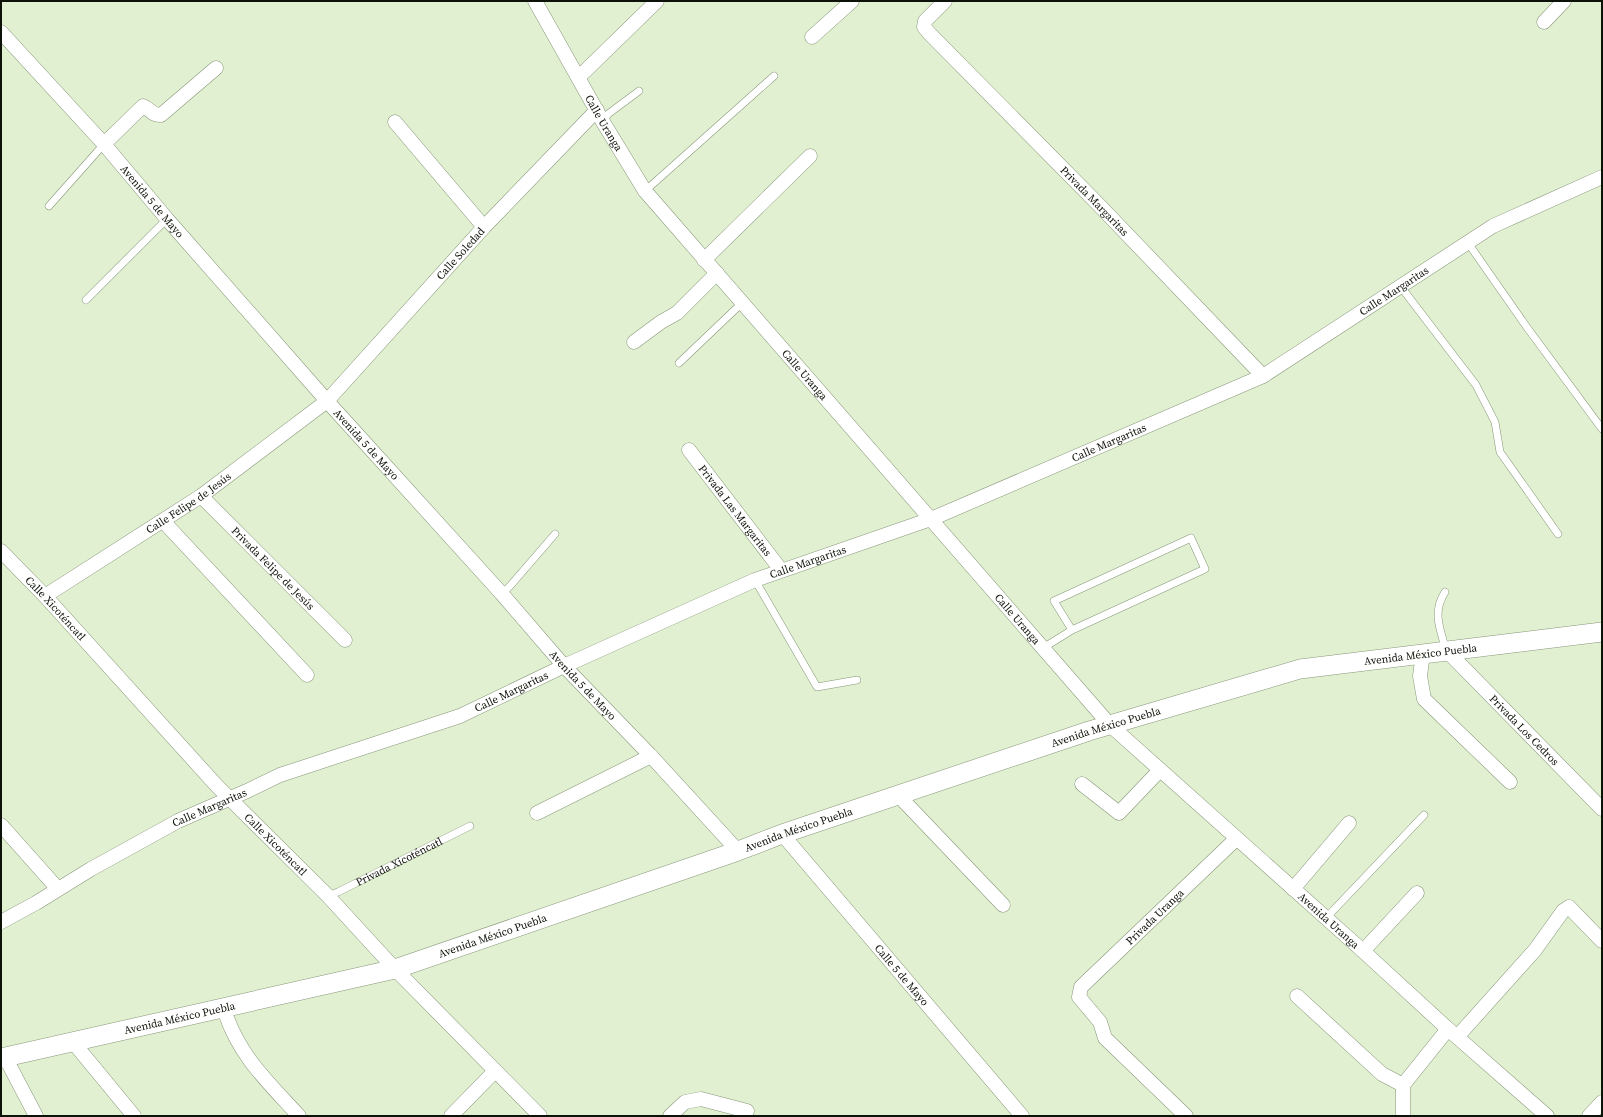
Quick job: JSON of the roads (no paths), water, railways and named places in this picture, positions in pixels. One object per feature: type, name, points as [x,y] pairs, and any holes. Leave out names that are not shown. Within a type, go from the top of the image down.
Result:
[{"type":"main road","name":"Avenida México Puebla","points":[[3,1058],[395,969],[898,795],[1110,725],[1300,668],[1601,632]]},
{"type":"street","name":"Calle Uranga","points":[[535,1],[600,116],[645,191],[1110,725]]},
{"type":"street","points":[[579,77],[657,1]]},
{"type":"street","points":[[812,37],[852,1]]},
{"type":"street","name":"Privada Margaritas","points":[[944,1],[925,21],[924,27],[1097,203],[1263,376]]},
{"type":"street","points":[[1544,22],[1564,1]]},
{"type":"street","name":"Avenida 5 de Mayo","points":[[1,32],[104,144],[167,219],[327,401],[502,594],[564,666],[651,756],[738,851]]},
{"type":"street","points":[[104,144],[143,106],[156,116],[161,115],[216,68]]},
{"type":"street","name":"Calle Soledad","points":[[327,401],[484,227],[600,116]]},
{"type":"street","points":[[395,122],[484,227]]},
{"type":"street","points":[[704,260],[810,156]]},
{"type":"street","name":"Calle Margaritas","points":[[1,922],[91,869],[178,821],[230,799],[280,775],[460,716],[564,666],[755,580],[931,519],[1263,376],[1493,226],[1602,177]]},
{"type":"street","points":[[634,342],[661,322],[677,313],[717,273]]},
{"type":"street","name":"Calle Felipe de Jesús","points":[[45,596],[201,496],[327,401]]},
{"type":"street","name":"Privada Las Margaritas","points":[[689,450],[781,570]]},
{"type":"street","name":"Privada Felipe de Jesús","points":[[201,496],[345,640]]},
{"type":"street","points":[[163,521],[307,675]]},
{"type":"street","name":"Calle Xicoténcatl","points":[[1,550],[45,596],[230,799],[328,896],[395,969],[540,1116]]},
{"type":"street","name":"Privada Los Cedros","points":[[1446,650],[1602,809]]},
{"type":"street","points":[[1423,653],[1420,676],[1424,699],[1510,782]]},
{"type":"street","name":"Avenida Uranga","points":[[1110,725],[1363,951],[1452,1033],[1547,1116]]},
{"type":"street","points":[[537,812],[651,756]]},
{"type":"street","points":[[1082,784],[1119,813],[1160,770]]},
{"type":"street","points":[[898,795],[1003,905]]},
{"type":"street","points":[[1293,889],[1349,823]]},
{"type":"street","points":[[1,825],[58,889]]},
{"type":"street","name":"Calle 5 de Mayo","points":[[782,834],[1022,1116]]},
{"type":"street","name":"Privada Uranga","points":[[1186,1116],[1105,1038],[1100,1022],[1079,997],[1082,987],[1236,839]]},
{"type":"street","points":[[1363,951],[1417,893]]},
{"type":"street","points":[[1403,1116],[1403,1085],[1452,1033],[1535,950],[1563,911],[1570,907],[1602,941]]},
{"type":"street","points":[[1297,996],[1382,1074],[1403,1085]]},
{"type":"street","points":[[224,1009],[230,1027],[252,1064],[299,1116]]},
{"type":"street","points":[[73,1042],[134,1116]]},
{"type":"street","points":[[3,1058],[36,1116]]},
{"type":"street","points":[[451,1116],[494,1071]]},
{"type":"street","points":[[670,1116],[685,1102],[701,1099],[748,1112]]},
{"type":"street","points":[[1589,1116],[1602,1102]]},
{"type":"lane","points":[[645,191],[774,76]]},
{"type":"lane","points":[[600,116],[608,114],[639,91]]},
{"type":"lane","points":[[49,206],[104,144]]},
{"type":"lane","points":[[86,300],[167,219]]},
{"type":"lane","points":[[1468,243],[1526,326],[1602,429]]},
{"type":"lane","points":[[1401,287],[1476,385],[1495,422],[1500,452],[1558,534]]},
{"type":"lane","points":[[679,363],[742,303]]},
{"type":"lane","points":[[502,594],[555,534]]},
{"type":"lane","points":[[1043,648],[1072,630],[1205,569],[1191,538],[1054,601],[1072,630]]},
{"type":"lane","points":[[755,580],[817,687],[857,680]]},
{"type":"lane","points":[[1445,592],[1439,602],[1438,621],[1446,650]]},
{"type":"lane","points":[[1326,918],[1424,815]]},
{"type":"lane","name":"Privada Xicoténcatl","points":[[328,896],[470,826]]}]
